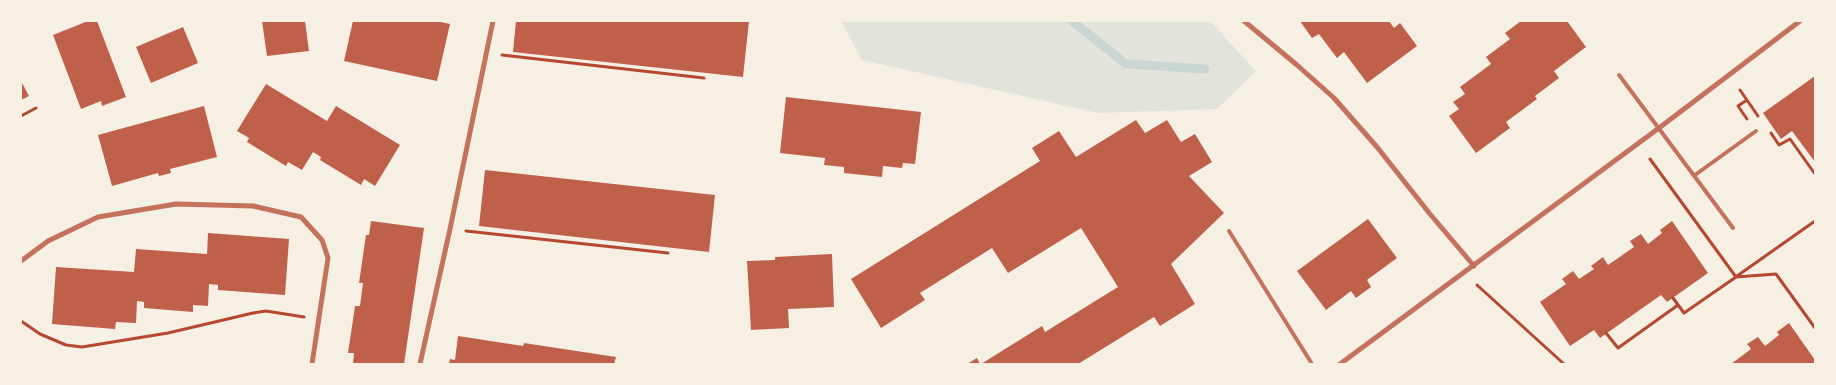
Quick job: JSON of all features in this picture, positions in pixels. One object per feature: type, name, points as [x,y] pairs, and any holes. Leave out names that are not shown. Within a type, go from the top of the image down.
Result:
[{"type":"street","points":[[420,364],[493,21]]},
{"type":"street","points":[[1244,21],[1334,98],[1474,266]]},
{"type":"street","points":[[1340,364],[1474,266],[1800,21]]},
{"type":"street","points":[[21,261],[48,240],[98,217],[176,204],[253,206],[301,217],[322,240],[328,258],[312,364]]},
{"type":"lane","points":[[1619,75],[1734,228]]},
{"type":"lane","points":[[1695,175],[1756,131]]},
{"type":"lane","points":[[1229,232],[1312,364]]},
{"type":"path","points":[[486,53],[704,78]]},
{"type":"path","points":[[1740,90],[1763,122]]},
{"type":"path","points":[[1746,100],[1738,106],[1756,131]]},
{"type":"path","points":[[21,116],[36,108]]},
{"type":"path","points":[[1768,130],[1779,145],[1790,139],[1815,174]]},
{"type":"path","points":[[1793,144],[1798,139]]},
{"type":"path","points":[[1650,158],[1736,277]]},
{"type":"path","points":[[1673,298],[1684,313],[1815,220]]},
{"type":"path","points":[[450,229],[668,253]]},
{"type":"path","points":[[1736,277],[1776,274],[1814,325]]},
{"type":"path","points":[[1477,285],[1564,364]]},
{"type":"path","points":[[1606,333],[1618,348],[1678,306]]},
{"type":"path","points":[[21,321],[66,345],[82,347],[168,333],[266,311],[319,319]]},
{"type":"shaded area","points":[[841,21],[1210,21],[1256,71],[1217,109],[1098,113],[862,60]]},
{"type":"building","points":[[88,21],[97,21],[126,97],[102,106],[101,101],[81,109],[53,35]]},
{"type":"building","points":[[262,21],[305,21],[309,51],[267,56]]},
{"type":"building","points":[[353,21],[436,21],[450,24],[437,81],[344,61]]},
{"type":"building","points":[[516,21],[749,21],[743,77],[513,52]]},
{"type":"building","points":[[1300,21],[1389,21],[1394,28],[1400,23],[1417,46],[1367,83],[1344,52],[1337,58],[1319,34],[1312,38]]},
{"type":"building","points":[[1521,21],[1567,21],[1586,47],[1554,71],[1559,78],[1535,96],[1537,99],[1506,122],[1510,128],[1476,153],[1449,116],[1459,109],[1453,102],[1465,94],[1460,87],[1491,64],[1486,57],[1510,39],[1505,33]]},
{"type":"building","points":[[183,27],[198,63],[151,83],[136,47]]},
{"type":"building","points":[[1815,76],[1815,162],[1792,131],[1781,139],[1763,113]]},
{"type":"building","points":[[21,81],[29,96],[21,100]]},
{"type":"building","points":[[266,84],[327,121],[336,106],[400,145],[375,186],[364,179],[361,185],[320,160],[321,157],[313,152],[302,170],[288,162],[286,166],[247,142],[249,138],[237,131]]},
{"type":"building","points":[[786,97],[921,112],[915,164],[903,163],[902,168],[883,166],[882,177],[844,173],[844,167],[824,165],[825,158],[780,153]]},
{"type":"building","points":[[204,106],[217,157],[170,169],[171,173],[159,176],[158,173],[112,186],[98,135]]},
{"type":"building","points":[[1136,120],[1145,133],[1167,120],[1181,142],[1195,134],[1212,162],[1189,176],[1224,213],[1171,264],[1195,304],[1160,326],[1154,317],[1078,364],[981,364],[1042,326],[1045,332],[1118,287],[1081,228],[1008,273],[992,248],[920,293],[925,300],[881,328],[851,279],[1040,161],[1032,148],[1059,131],[1076,157]]},
{"type":"building","points":[[485,170],[715,195],[709,252],[479,226]]},
{"type":"building","points":[[1368,219],[1397,258],[1367,280],[1371,287],[1356,298],[1351,291],[1326,310],[1297,271]]},
{"type":"building","points":[[371,221],[424,228],[404,364],[353,364],[354,353],[348,353],[355,306],[360,306],[363,283],[359,283],[366,235],[369,235]]},
{"type":"building","points":[[1672,221],[1708,273],[1667,302],[1661,295],[1600,338],[1594,330],[1570,346],[1540,302],[1566,284],[1562,279],[1573,271],[1579,279],[1594,269],[1591,266],[1603,257],[1608,265],[1634,247],[1630,241],[1641,234],[1648,244],[1662,233],[1660,230]]},
{"type":"building","points":[[208,233],[289,239],[285,295],[218,290],[218,285],[209,284],[208,306],[193,305],[193,312],[144,308],[144,302],[137,301],[136,323],[116,322],[115,329],[52,324],[56,267],[134,272],[136,249],[207,254]]},
{"type":"building","points":[[832,254],[834,307],[788,309],[789,328],[751,330],[747,261],[775,260],[775,257]]},
{"type":"building","points":[[1789,323],[1815,360],[1815,364],[1731,364],[1751,349],[1747,344],[1758,337],[1765,346],[1779,335],[1777,332]]},
{"type":"building","points":[[458,336],[523,346],[524,343],[616,357],[614,364],[449,364],[450,359],[455,360]]},
{"type":"building","points":[[977,358],[980,364],[967,364]]},
{"type":"waterway","points":[[1072,21],[1126,64],[1205,69]]}]
